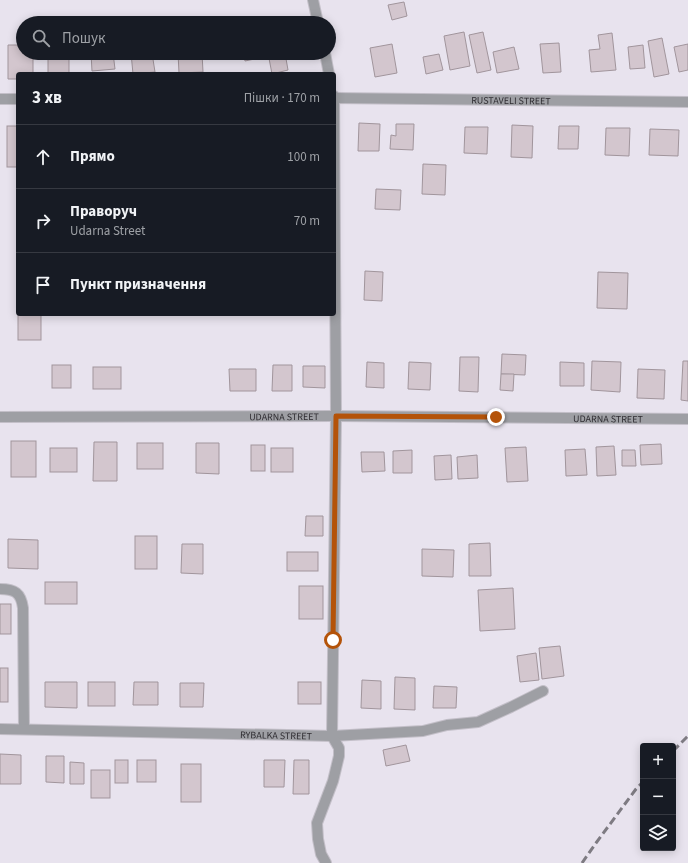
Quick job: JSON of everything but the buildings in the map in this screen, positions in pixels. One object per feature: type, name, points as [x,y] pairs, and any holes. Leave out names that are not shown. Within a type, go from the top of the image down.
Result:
[{"type":"street","points":[[313,0],[316,16]]},
{"type":"street","points":[[326,60],[329,72]]},
{"type":"street","name":"RUSTAVELI STREET","points":[[336,97],[688,102]]},
{"type":"street","points":[[0,99],[16,99]]},
{"type":"street","points":[[326,863],[321,854],[317,823],[334,781],[339,756],[339,748],[332,736],[336,416],[335,316]]},
{"type":"street","name":"UDARNA STREET","points":[[0,417],[336,416],[688,419]]},
{"type":"street","points":[[0,589],[11,590],[18,594],[22,600],[24,729]]},
{"type":"street","name":"RYBALKA STREET","points":[[0,729],[332,736],[423,731],[447,725],[478,722],[543,691]]},
{"type":"railway","points":[[676,748],[688,736]]},
{"type":"railway","points":[[582,863],[640,785]]},
{"type":"route","points":[[333,640],[336,416],[496,417]]}]
